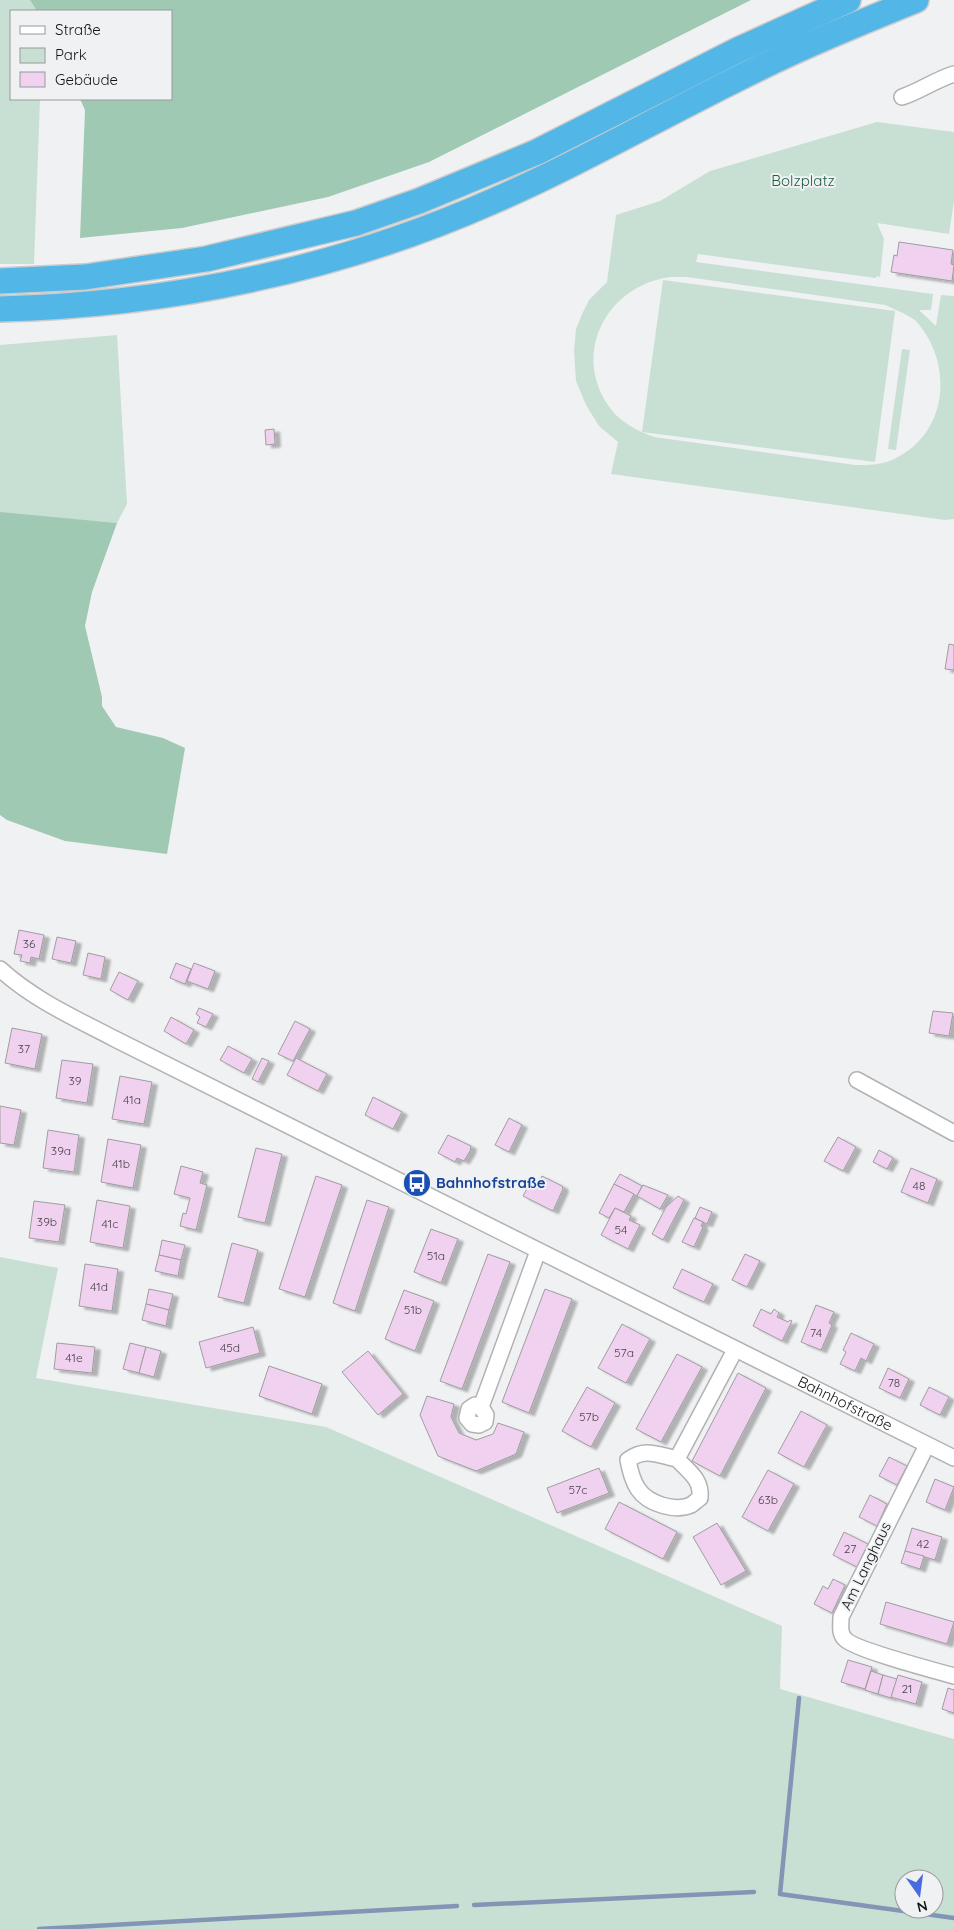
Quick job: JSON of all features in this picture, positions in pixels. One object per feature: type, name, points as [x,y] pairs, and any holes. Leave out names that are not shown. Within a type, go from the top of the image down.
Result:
[{"type":"highway","points":[[0,281],[85,277],[206,260],[356,223],[419,201],[537,152],[738,50],[848,0]]},
{"type":"highway","points":[[0,309],[93,305],[162,296],[250,279],[377,245],[492,202],[742,76],[806,46],[916,0]]},
{"type":"street","points":[[902,97],[915,93],[939,79],[954,74]]},
{"type":"street","name":"Bahnhofstraße","points":[[0,968],[14,981],[46,1003],[735,1350],[954,1458]]},
{"type":"street","points":[[857,1080],[954,1133]]},
{"type":"street","points":[[481,1407],[538,1251]]},
{"type":"street","points":[[676,1458],[735,1350]]},
{"type":"street","name":"Am Langhaus","points":[[927,1445],[841,1618],[841,1633],[846,1641],[863,1649],[954,1676]]},
{"type":"street","points":[[645,1451],[676,1458],[698,1480],[701,1488],[700,1498],[692,1505],[681,1508],[665,1506],[652,1501],[639,1491],[630,1473],[628,1460],[636,1454],[645,1451]]},
{"type":"green space","points":[[0,0],[44,0],[43,10],[10,10],[10,100],[40,100],[34,264],[0,264]]},
{"type":"green space","points":[[30,0],[751,0],[429,162],[328,197],[182,228],[80,238],[85,110],[80,100],[172,100],[172,10],[36,10]]},
{"type":"green space","name":"Bolzplatz","points":[[877,122],[954,132],[954,201],[949,234],[877,223],[884,239],[880,277],[698,254],[696,262],[933,294],[931,310],[919,310],[936,326],[941,295],[954,296],[954,519],[945,520],[611,474],[618,442],[599,426],[586,405],[576,381],[574,351],[576,329],[589,300],[607,282],[616,215],[660,201],[710,171]],"holes":[[[670,277],[687,277],[885,305],[913,319],[928,338],[936,357],[940,377],[940,397],[935,416],[925,434],[911,449],[892,460],[878,464],[855,465],[654,437],[628,425],[615,414],[601,393],[594,372],[594,350],[600,329],[611,310],[627,295],[646,283]]]},
{"type":"green space","points":[[663,280],[895,311],[875,462],[642,432]]},
{"type":"green space","points":[[117,335],[127,504],[117,523],[0,513],[0,345]]},
{"type":"green space","points":[[902,349],[910,350],[896,450],[888,449]]},
{"type":"green space","points":[[0,512],[117,523],[92,592],[85,626],[102,697],[102,706],[116,727],[163,738],[185,748],[167,854],[65,841],[7,820],[0,815]]},
{"type":"green space","points":[[0,1257],[58,1268],[36,1378],[326,1427],[782,1626],[780,1689],[954,1739],[954,1929],[0,1929]]},
{"type":"building","points":[[899,242],[953,250],[951,264],[954,265],[952,281],[891,272],[894,255],[897,256]]},
{"type":"building","points":[[274,429],[275,444],[266,445],[265,430]]},
{"type":"building","points":[[949,644],[954,645],[954,670],[945,669]]},
{"type":"building","points":[[19,930],[44,935],[39,959],[31,957],[30,963],[20,961],[22,955],[14,954]]},
{"type":"building","points":[[57,937],[76,941],[71,963],[52,959]]},
{"type":"building","points":[[88,953],[105,957],[101,979],[83,975]]},
{"type":"building","points":[[176,963],[191,969],[185,984],[170,978]]},
{"type":"building","points":[[194,963],[215,971],[208,989],[187,981]]},
{"type":"building","points":[[119,972],[138,981],[128,1000],[110,990]]},
{"type":"building","points":[[199,1008],[213,1014],[206,1027],[197,1023],[200,1017],[196,1014]]},
{"type":"building","points":[[933,1011],[953,1013],[949,1036],[929,1033]]},
{"type":"building","points":[[171,1017],[194,1030],[186,1044],[164,1031]]},
{"type":"building","points":[[295,1021],[310,1029],[293,1061],[278,1054]]},
{"type":"building","points":[[12,1028],[42,1034],[35,1069],[5,1063]]},
{"type":"building","points":[[228,1046],[252,1059],[244,1073],[220,1060]]},
{"type":"building","points":[[262,1058],[269,1061],[258,1082],[252,1079]]},
{"type":"building","points":[[296,1058],[327,1074],[318,1091],[287,1075]]},
{"type":"building","points":[[62,1060],[93,1064],[87,1103],[56,1098]]},
{"type":"building","points":[[120,1076],[152,1082],[144,1124],[112,1119]]},
{"type":"building","points":[[373,1097],[402,1112],[393,1129],[365,1115]]},
{"type":"building","points":[[0,1106],[21,1110],[14,1145],[0,1143]]},
{"type":"building","points":[[509,1118],[522,1125],[509,1152],[495,1145]]},
{"type":"building","points":[[48,1130],[79,1135],[74,1172],[43,1168]]},
{"type":"building","points":[[448,1135],[471,1146],[464,1161],[457,1158],[455,1162],[438,1153]]},
{"type":"building","points":[[838,1137],[856,1147],[843,1171],[824,1161]]},
{"type":"building","points":[[108,1139],[141,1145],[133,1188],[101,1182]]},
{"type":"building","points":[[256,1148],[282,1154],[265,1223],[238,1217]]},
{"type":"building","points":[[879,1150],[893,1158],[887,1169],[873,1162]]},
{"type":"building","points":[[181,1166],[203,1172],[200,1183],[207,1185],[196,1230],[180,1226],[183,1213],[186,1214],[190,1198],[174,1194]]},
{"type":"building","points":[[911,1168],[937,1179],[928,1203],[901,1192]]},
{"type":"building","points":[[620,1174],[642,1186],[637,1196],[614,1184]]},
{"type":"building","points":[[316,1176],[342,1185],[305,1297],[279,1289]]},
{"type":"building","points":[[542,1176],[562,1186],[563,1189],[553,1211],[523,1196],[532,1179],[539,1182]]},
{"type":"building","points":[[614,1184],[634,1194],[624,1212],[615,1208],[609,1218],[599,1213]]},
{"type":"building","points":[[643,1185],[668,1195],[660,1209],[637,1196]]},
{"type":"building","points":[[678,1196],[684,1200],[663,1240],[652,1234],[666,1207]]},
{"type":"building","points":[[97,1200],[130,1206],[123,1248],[90,1242]]},
{"type":"building","points":[[367,1200],[389,1207],[355,1311],[333,1303]]},
{"type":"building","points":[[34,1201],[65,1205],[59,1242],[29,1238]]},
{"type":"building","points":[[700,1207],[712,1212],[707,1224],[695,1218]]},
{"type":"building","points":[[615,1208],[631,1216],[629,1220],[640,1225],[628,1249],[601,1235]]},
{"type":"building","points":[[694,1218],[703,1222],[701,1226],[703,1227],[694,1247],[682,1242]]},
{"type":"building","points":[[431,1229],[458,1239],[441,1283],[414,1272]]},
{"type":"building","points":[[162,1240],[185,1245],[181,1260],[159,1255]]},
{"type":"building","points":[[232,1243],[258,1250],[244,1303],[218,1297]]},
{"type":"building","points":[[488,1254],[510,1262],[462,1389],[440,1381]]},
{"type":"building","points":[[745,1254],[760,1261],[747,1287],[732,1280]]},
{"type":"building","points":[[159,1255],[181,1260],[178,1276],[155,1271]]},
{"type":"building","points":[[85,1264],[118,1269],[112,1311],[79,1306]]},
{"type":"building","points":[[682,1269],[713,1284],[704,1302],[673,1288]]},
{"type":"building","points":[[149,1289],[173,1294],[169,1310],[146,1304]]},
{"type":"building","points":[[545,1289],[572,1299],[529,1413],[502,1402]]},
{"type":"building","points":[[404,1290],[434,1301],[415,1351],[385,1339]]},
{"type":"building","points":[[146,1304],[169,1310],[166,1326],[142,1320]]},
{"type":"building","points":[[816,1305],[834,1312],[829,1323],[832,1325],[821,1350],[801,1342]]},
{"type":"building","points":[[761,1309],[771,1314],[774,1309],[779,1313],[777,1317],[788,1322],[792,1321],[782,1341],[753,1326]]},
{"type":"building","points":[[622,1324],[650,1339],[626,1383],[598,1368]]},
{"type":"building","points":[[253,1327],[260,1353],[206,1368],[199,1342]]},
{"type":"building","points":[[851,1333],[874,1344],[866,1361],[861,1358],[855,1371],[840,1364],[846,1352],[843,1350]]},
{"type":"building","points":[[57,1343],[95,1347],[92,1373],[54,1369]]},
{"type":"building","points":[[130,1343],[146,1347],[139,1373],[123,1369]]},
{"type":"building","points":[[146,1347],[161,1351],[154,1377],[139,1373]]},
{"type":"building","points":[[368,1351],[403,1394],[378,1415],[342,1372]]},
{"type":"building","points":[[677,1354],[702,1367],[661,1442],[636,1429]]},
{"type":"building","points":[[269,1366],[322,1384],[312,1414],[259,1396]]},
{"type":"building","points":[[888,1368],[909,1379],[900,1398],[879,1388]]},
{"type":"building","points":[[738,1373],[766,1388],[720,1476],[692,1461]]},
{"type":"building","points":[[587,1387],[615,1403],[591,1447],[562,1431]]},
{"type":"building","points":[[929,1387],[949,1397],[940,1415],[920,1405]]},
{"type":"building","points":[[427,1396],[454,1404],[451,1417],[459,1433],[476,1440],[493,1434],[498,1423],[524,1432],[516,1454],[476,1471],[438,1456],[420,1415]]},
{"type":"building","points":[[801,1411],[827,1425],[804,1467],[778,1453]]},
{"type":"building","points":[[889,1457],[907,1466],[897,1485],[879,1476]]},
{"type":"building","points":[[599,1468],[609,1493],[557,1513],[547,1488]]},
{"type":"building","points":[[768,1470],[794,1484],[768,1531],[742,1517]]},
{"type":"building","points":[[935,1479],[954,1487],[945,1510],[926,1502]]},
{"type":"building","points":[[870,1495],[887,1504],[877,1526],[859,1517]]},
{"type":"building","points":[[619,1502],[677,1532],[663,1559],[605,1529]]},
{"type":"building","points":[[717,1523],[746,1571],[721,1585],[693,1537]]},
{"type":"building","points":[[912,1528],[942,1537],[935,1560],[905,1551]]},
{"type":"building","points":[[844,1532],[868,1544],[857,1567],[833,1555]]},
{"type":"building","points":[[905,1551],[924,1556],[920,1569],[901,1563]]},
{"type":"building","points":[[833,1579],[845,1585],[832,1613],[814,1604],[823,1586],[828,1589]]},
{"type":"building","points":[[886,1602],[954,1622],[947,1644],[880,1624]]},
{"type":"building","points":[[848,1660],[872,1667],[865,1689],[841,1682]]},
{"type":"building","points":[[871,1671],[883,1675],[878,1694],[865,1690]]},
{"type":"building","points":[[883,1675],[897,1679],[891,1698],[878,1694]]},
{"type":"building","points":[[898,1675],[922,1682],[916,1704],[891,1697]]},
{"type":"building","points":[[948,1688],[954,1690],[954,1713],[942,1709]]},
{"type":"waterway","points":[[799,1698],[780,1894],[954,1918]]},
{"type":"waterway","points":[[474,1905],[754,1892]]},
{"type":"waterway","points":[[39,1929],[457,1906]]},
{"type":"place","name":"Bahnhofstraße","points":[[417,1183]]}]
